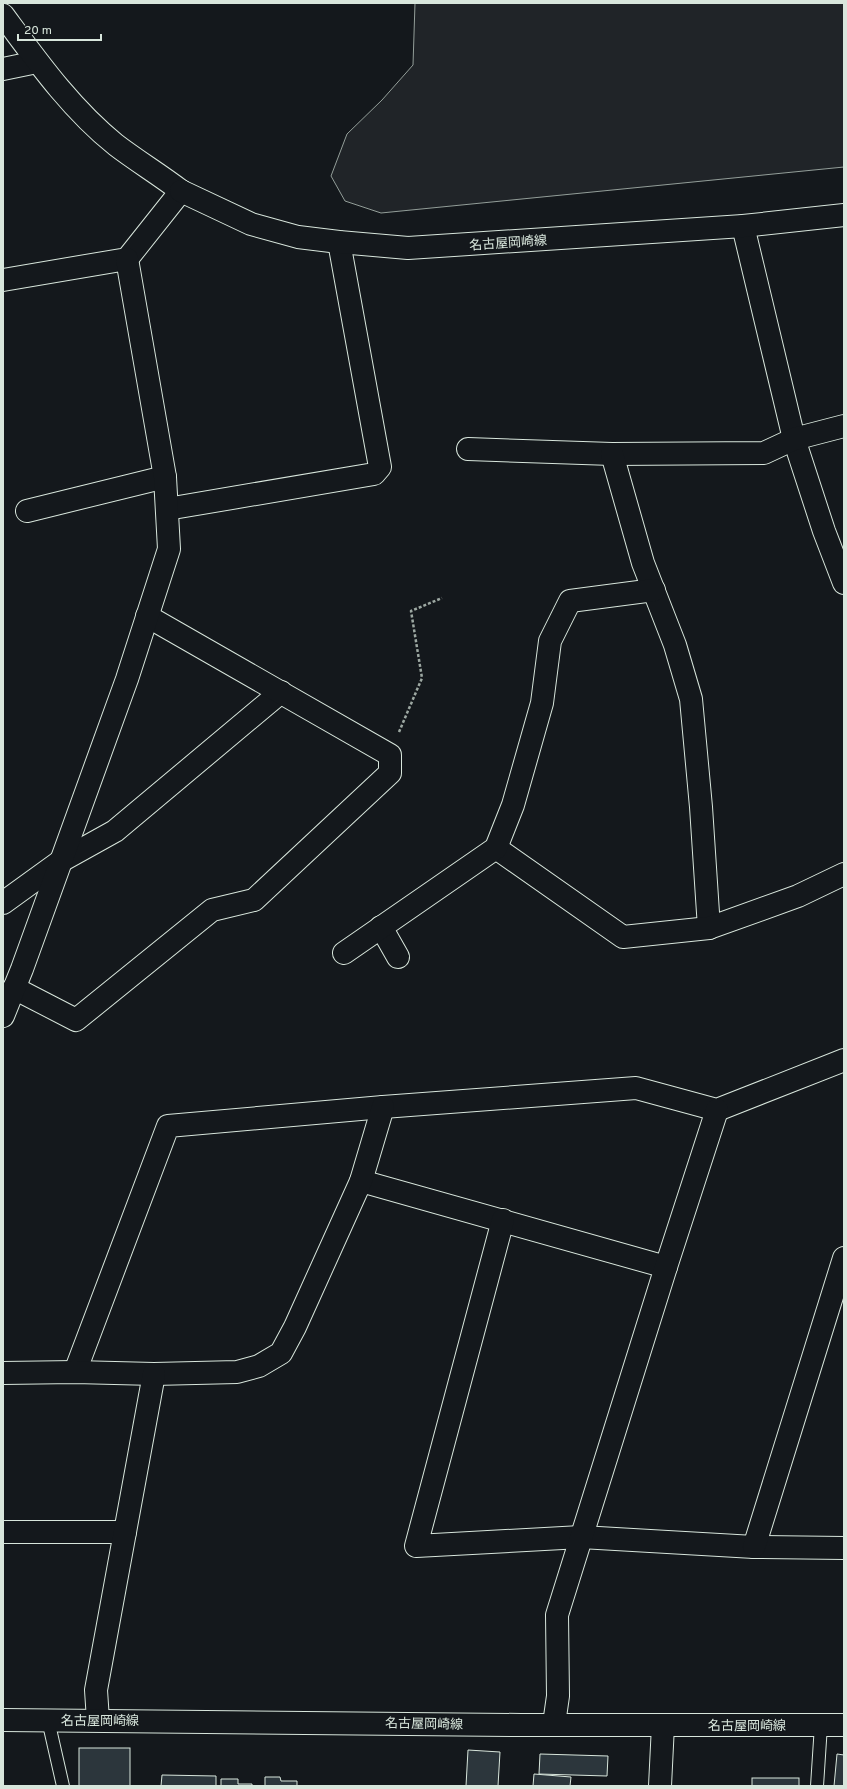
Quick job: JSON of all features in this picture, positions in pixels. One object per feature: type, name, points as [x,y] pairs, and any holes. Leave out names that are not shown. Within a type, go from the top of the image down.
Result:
[{"type":"street","name":"名古屋岡崎線","points":[[3,15],[37,62],[73,104],[116,145],[181,191],[251,224],[298,237],[408,248],[743,226],[844,215]]},
{"type":"street","points":[[3,69],[37,62]]},
{"type":"street","points":[[3,280],[127,259],[181,191]]},
{"type":"street","points":[[743,226],[794,439],[824,531],[844,583]]},
{"type":"street","points":[[167,509],[374,474],[380,467],[339,242]]},
{"type":"street","points":[[3,1016],[127,679],[169,549],[166,477],[127,259]]},
{"type":"street","points":[[468,449],[612,454],[764,453],[794,439],[844,426]]},
{"type":"street","points":[[612,454],[643,563],[675,645],[691,699],[701,807],[709,928]]},
{"type":"street","points":[[27,511],[166,477]]},
{"type":"street","points":[[344,953],[496,848],[513,805],[542,703],[550,641],[570,601],[654,590]]},
{"type":"street","points":[[14,988],[76,1020],[212,910],[254,900],[390,773],[390,755],[147,616]]},
{"type":"street","points":[[3,904],[61,861],[115,831],[281,692]]},
{"type":"street","points":[[496,848],[624,938],[709,928],[798,896],[844,874]]},
{"type":"street","points":[[381,927],[398,957]]},
{"type":"street","points":[[75,1372],[168,1126],[383,1107],[636,1088],[717,1110],[844,1060]]},
{"type":"street","points":[[3,1373],[75,1372],[154,1374],[237,1372],[259,1366],[281,1353],[295,1327],[361,1180],[383,1107]]},
{"type":"street","points":[[554,1724],[558,1696],[557,1615],[717,1110]]},
{"type":"street","points":[[361,1180],[666,1267]]},
{"type":"street","points":[[503,1220],[416,1546],[581,1537],[754,1547],[844,1548]]},
{"type":"street","points":[[754,1547],[844,1258]]},
{"type":"street","points":[[98,1720],[96,1690],[154,1374]]},
{"type":"street","points":[[3,1532],[125,1532]]},
{"type":"street","name":"名古屋岡崎線","points":[[3,1720],[844,1725]]},
{"type":"street","points":[[660,1786],[663,1725]]},
{"type":"lane","points":[[48,1720],[63,1786]]},
{"type":"lane","points":[[817,1786],[821,1725]]},
{"type":"path","points":[[390,755],[422,678],[411,611],[442,598]]},
{"type":"shaded area","points":[[415,3],[844,3],[844,167],[381,213],[345,201],[331,176],[347,134],[382,100],[413,65]]},
{"type":"building","points":[[79,1748],[130,1748],[130,1786],[79,1786]]},
{"type":"building","points":[[468,1750],[500,1752],[498,1786],[466,1786]]},
{"type":"building","points":[[540,1754],[608,1756],[607,1776],[539,1774]]},
{"type":"building","points":[[837,1754],[844,1755],[844,1786],[834,1786]]},
{"type":"building","points":[[534,1774],[571,1777],[570,1786],[533,1786]]},
{"type":"building","points":[[162,1775],[216,1776],[216,1786],[161,1786]]},
{"type":"building","points":[[265,1777],[280,1777],[281,1781],[297,1781],[297,1786],[265,1786]]},
{"type":"building","points":[[752,1778],[799,1778],[799,1786],[752,1786]]},
{"type":"building","points":[[221,1779],[238,1779],[238,1784],[252,1784],[252,1786],[221,1786]]}]
